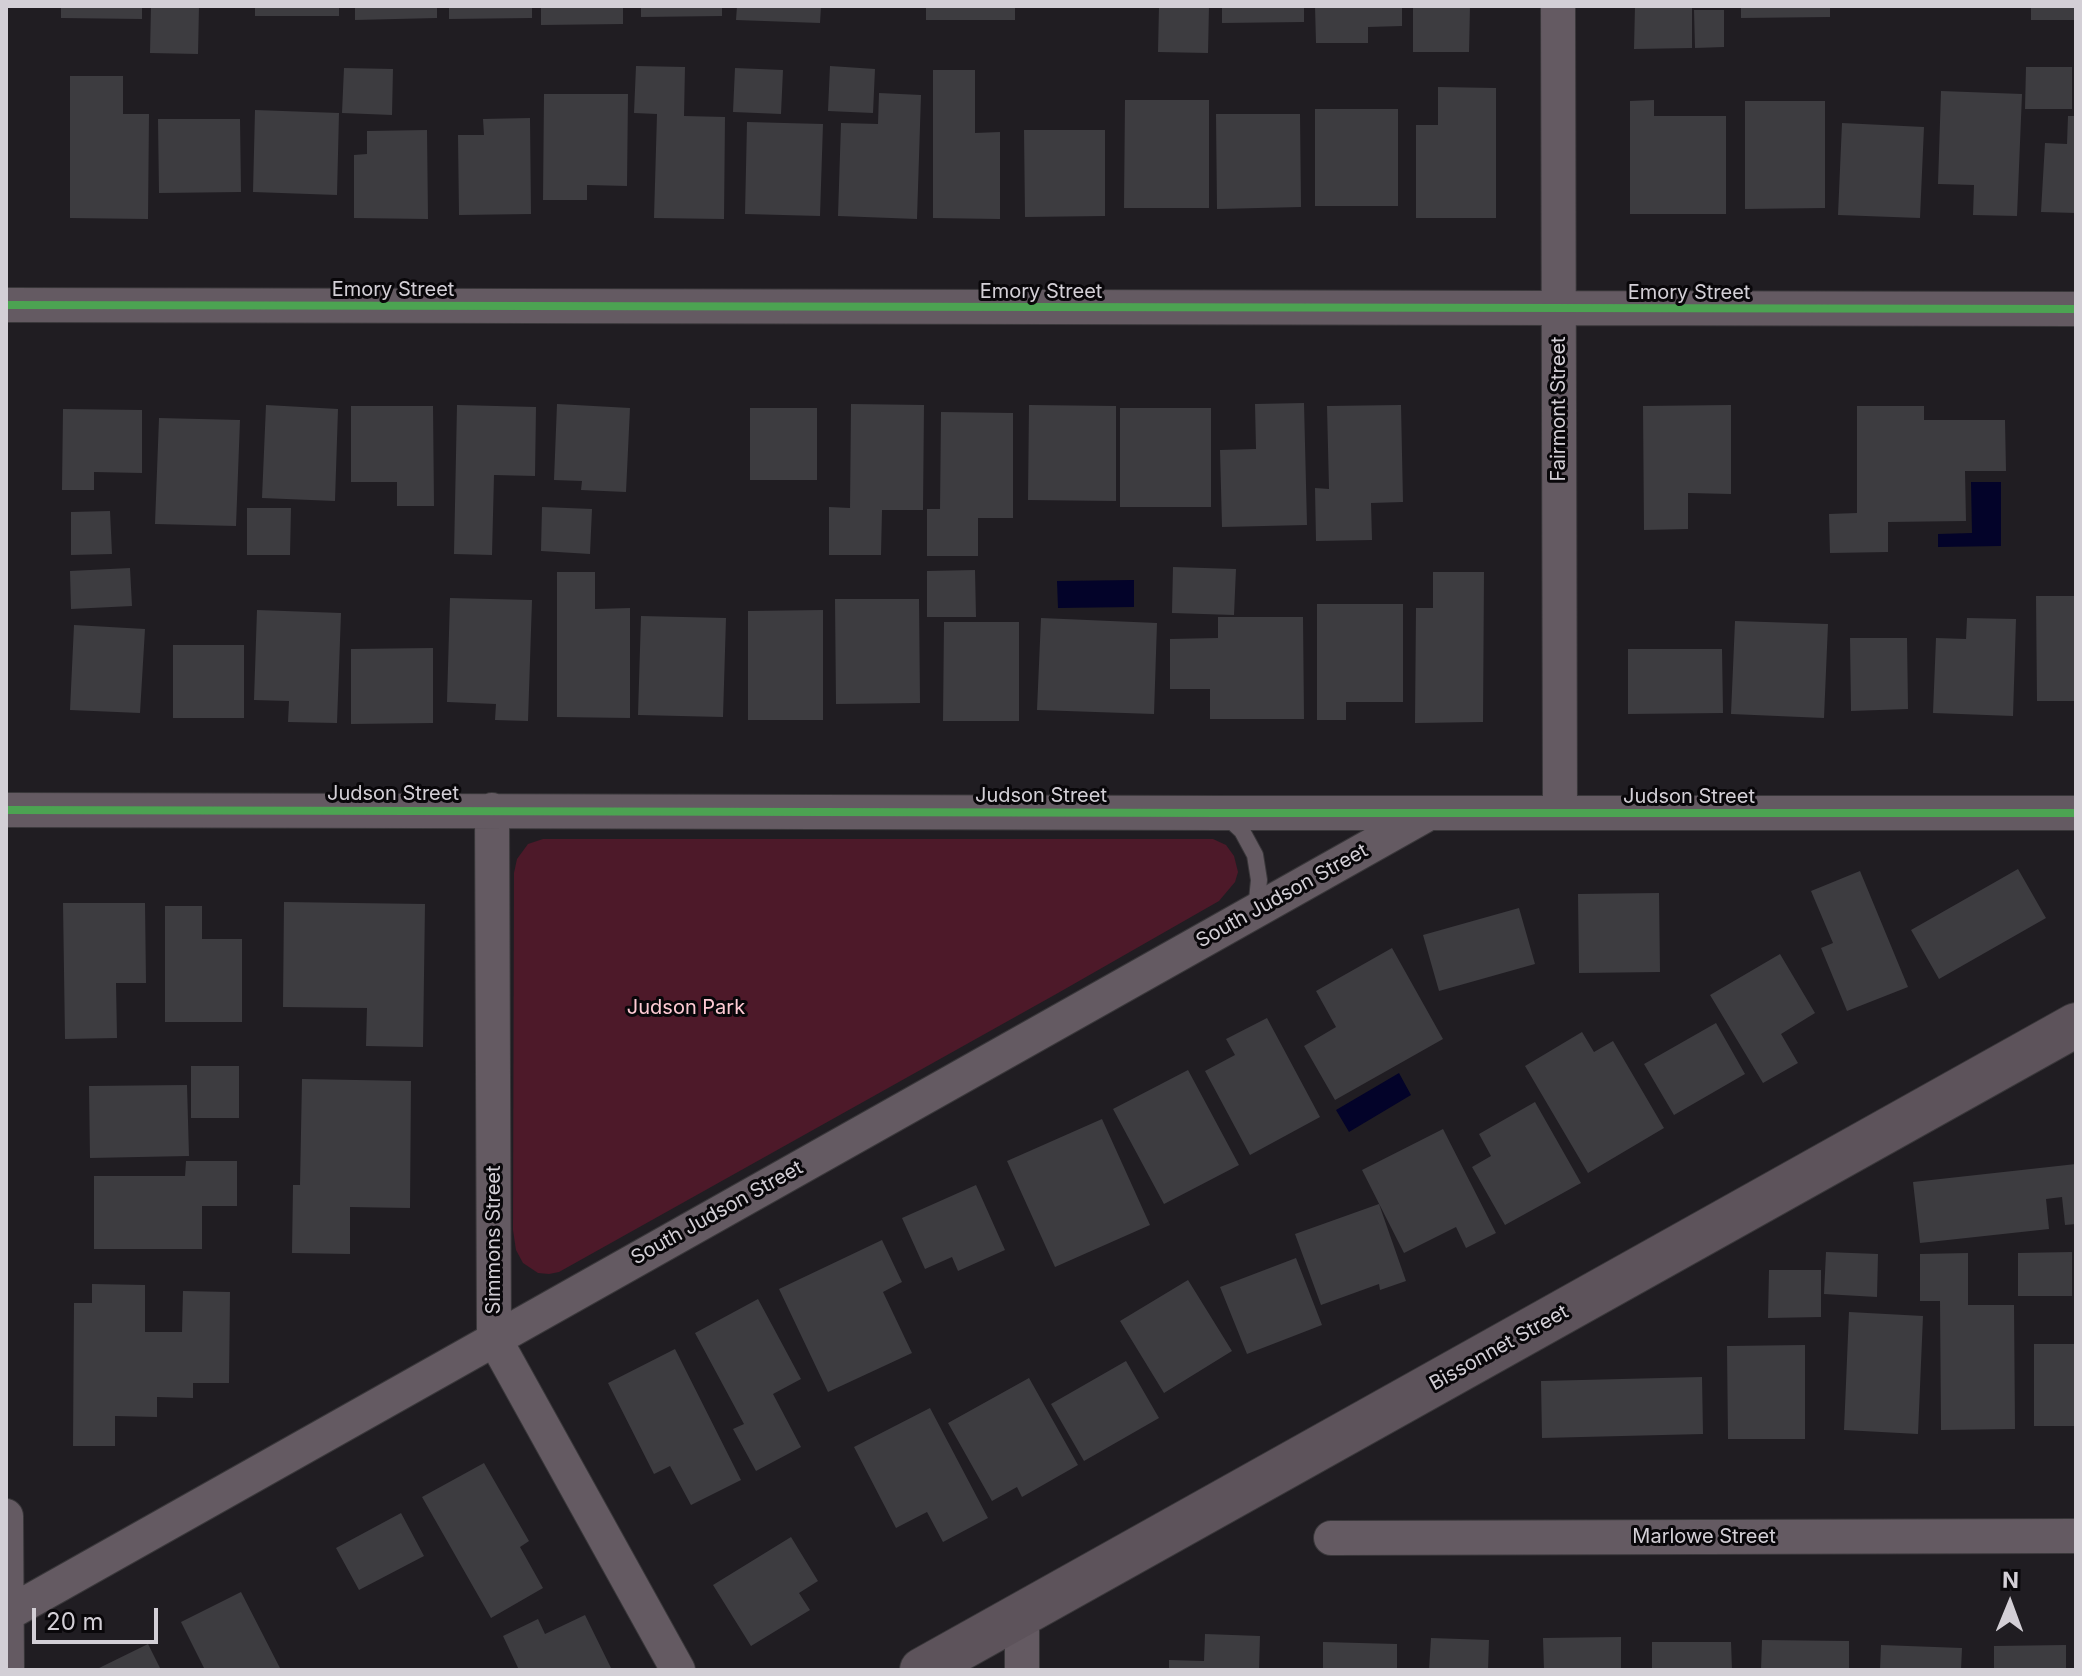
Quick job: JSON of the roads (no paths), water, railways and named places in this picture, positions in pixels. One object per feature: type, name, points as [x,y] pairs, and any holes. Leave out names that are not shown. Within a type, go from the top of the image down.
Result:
[{"type":"main road","name":"Bissonnet Street","points":[[922,1670],[2076,1025]]},
{"type":"street","name":"Fairmont Street","points":[[1558,6],[1560,813]]},
{"type":"street","name":"Emory Street","points":[[6,305],[2076,309]]},
{"type":"street","name":"Judson Street","points":[[6,810],[2076,813]]},
{"type":"street","name":"Simmons Street","points":[[492,810],[494,1338],[678,1670]]},
{"type":"street","name":"South Judson Street","points":[[7,1614],[1428,813]]},
{"type":"street","points":[[6,1516],[7,1670]]},
{"type":"street","name":"Marlowe Street","points":[[1331,1538],[2076,1536]]},
{"type":"street","points":[[1022,1616],[1022,1670]]},
{"type":"lane","points":[[1223,813],[1242,831],[1255,855],[1259,880],[1256,910]]},
{"type":"water","points":[[1971,482],[2001,482],[2001,546],[1938,547],[1938,534],[1972,533]]},
{"type":"water","points":[[1134,580],[1134,607],[1058,608],[1057,581]]},
{"type":"water","points":[[1399,1073],[1411,1095],[1349,1132],[1336,1110]]},
{"type":"park label","name":"Judson Park","points":[[686,1008]]}]
